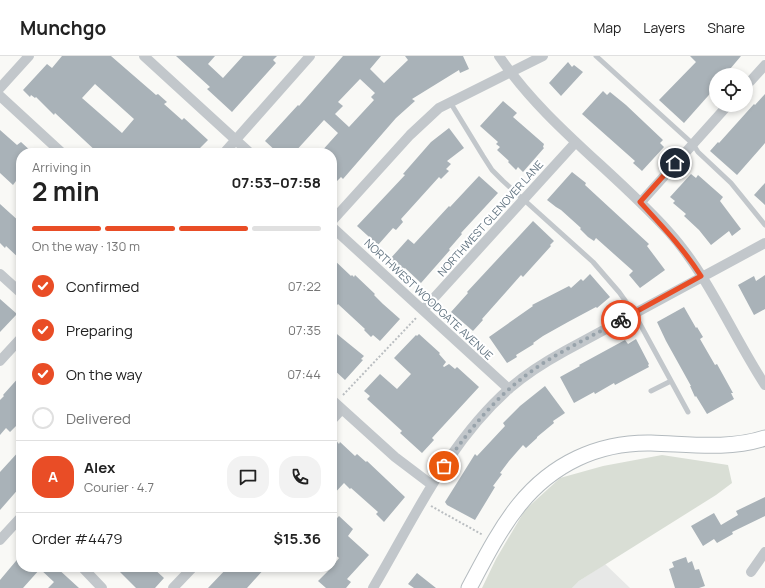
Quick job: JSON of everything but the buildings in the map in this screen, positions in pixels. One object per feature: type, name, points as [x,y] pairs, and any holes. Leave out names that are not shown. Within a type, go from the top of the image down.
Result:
[{"type":"street","points":[[0,88],[29,56]]},
{"type":"street","points":[[144,56],[245,148]]},
{"type":"street","points":[[229,148],[310,56]]},
{"type":"street","points":[[499,56],[510,73],[540,107],[575,143],[640,202],[686,253],[765,385]]},
{"type":"street","points":[[337,215],[410,135],[435,112],[450,102],[543,56]]},
{"type":"street","points":[[753,78],[765,65]]},
{"type":"street","points":[[0,96],[57,148]]},
{"type":"street","points":[[640,202],[722,112]]},
{"type":"street","name":"NORTHWEST GLENOVER LANE","points":[[423,310],[575,143]]},
{"type":"street","name":"NORTHWEST WOODGATE AVENUE","points":[[337,232],[509,389]]},
{"type":"street","points":[[374,588],[423,501],[458,446],[471,429],[509,389],[546,361],[765,242]]},
{"type":"street","points":[[0,274],[16,288]]},
{"type":"street","points":[[0,361],[16,343]]},
{"type":"street","points":[[337,404],[395,457],[432,486]]},
{"type":"street","points":[[337,414],[342,409]]},
{"type":"street","points":[[469,588],[494,542],[519,505],[538,484],[558,468],[580,457],[606,448],[635,444],[718,446],[765,438]]},
{"type":"street","points":[[0,540],[16,522]]},
{"type":"street","points":[[751,572],[765,552]]},
{"type":"street","points":[[87,572],[102,588]]},
{"type":"street","points":[[173,588],[188,572]]},
{"type":"lane","points":[[596,56],[693,144],[698,152],[737,188],[765,225]]},
{"type":"lane","points":[[450,102],[492,170],[598,268],[619,292],[634,313],[688,412]]},
{"type":"lane","points":[[651,391],[671,381]]},
{"type":"path","points":[[343,395],[423,310]]},
{"type":"path","points":[[423,501],[494,542]]},
{"type":"shaded area","points":[[662,455],[728,465],[732,483],[716,495],[579,581],[572,588],[482,588],[496,559],[525,510],[560,478],[603,466]]},
{"type":"shaded area","points":[[605,564],[630,588],[572,588],[579,581]]},
{"type":"way so far","points":[[444,466],[471,429],[509,389],[546,361],[621,320]]},
{"type":"route","points":[[621,320],[701,276],[686,253],[640,202],[675,163]]}]
